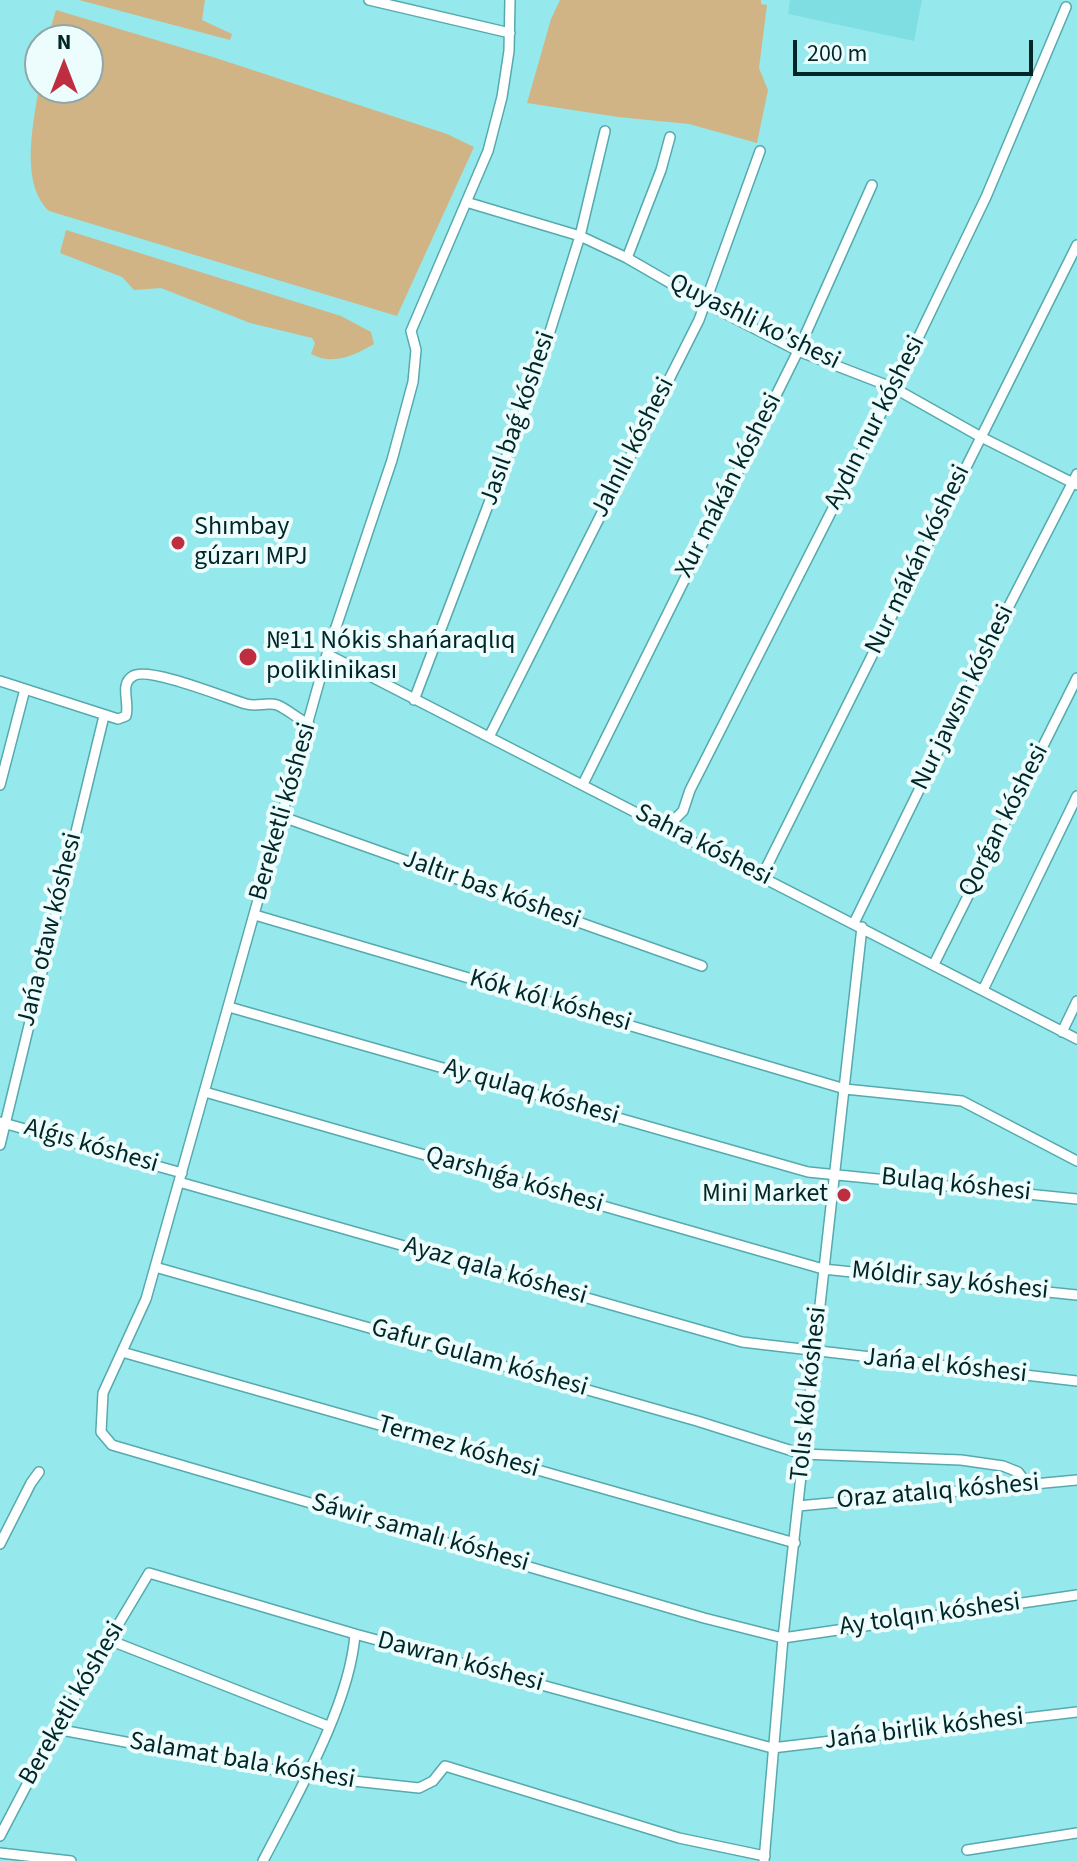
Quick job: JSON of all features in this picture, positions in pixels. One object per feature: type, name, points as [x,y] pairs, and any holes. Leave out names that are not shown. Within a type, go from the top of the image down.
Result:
[{"type":"street","points":[[369,0],[510,33]]},
{"type":"street","name":"Bereketli kóshesi","points":[[103,1393],[146,1299],[327,654],[392,460],[413,382],[416,350],[411,331],[488,151],[502,97],[510,33],[510,0]]},
{"type":"street","name":"Aydın nur kóshesi","points":[[667,827],[683,811],[690,790],[894,388],[986,197],[1066,7]]},
{"type":"street","name":"Jasıl baǵ kóshesi","points":[[414,700],[530,395],[580,236],[605,131]]},
{"type":"street","points":[[627,258],[661,170],[670,137]]},
{"type":"street","name":"Jalnılı kóshesi","points":[[489,737],[699,320],[760,151]]},
{"type":"street","name":"Xur mákán kóshesi","points":[[583,784],[798,351],[872,185]]},
{"type":"street","name":"Quyashli ko'shesi","points":[[466,202],[580,236],[627,258],[798,351],[894,388],[981,437],[1075,480]]},
{"type":"street","name":"Nur mákán kóshesi","points":[[762,876],[1077,245]]},
{"type":"street","name":"Nur jawsın kóshesi","points":[[858,925],[1009,606],[1075,480]]},
{"type":"street","name":"Sahra kóshesi","points":[[327,654],[1077,1039]]},
{"type":"street","points":[[0,681],[118,719],[126,716],[128,702],[124,688],[130,677],[156,674],[254,706],[277,705],[309,724]]},
{"type":"street","name":"Qorǵan kóshesi","points":[[934,964],[1077,678]]},
{"type":"street","points":[[0,785],[25,689]]},
{"type":"street","name":"Jańa otaw kóshesi","points":[[0,1145],[2,1122],[104,716]]},
{"type":"street","points":[[983,990],[1077,796]]},
{"type":"street","name":"Jaltır bas kóshesi","points":[[280,816],[702,966]]},
{"type":"street","name":"Kók kól kóshesi","points":[[255,915],[845,1089],[962,1101],[1077,1161]]},
{"type":"street","name":"Tolıs kól kóshesi","points":[[764,1858],[802,1454],[845,1089],[858,925]]},
{"type":"street","points":[[1062,1032],[1077,1001]]},
{"type":"street","name":"Ay qulaq kóshesi","points":[[229,1007],[808,1172],[834,1173]]},
{"type":"street","name":"Qarshıǵa kóshesi","points":[[205,1092],[823,1269]]},
{"type":"street","name":"Alǵıs kóshesi","points":[[2,1122],[181,1177]]},
{"type":"street","name":"Bulaq kóshesi","points":[[834,1173],[1077,1199]]},
{"type":"street","name":"Ayaz qala kóshesi","points":[[181,1177],[742,1342],[813,1352]]},
{"type":"street","name":"Gafur Gulam kóshesi","points":[[155,1267],[802,1454],[961,1460],[1003,1466],[1018,1472],[1028,1485]]},
{"type":"street","name":"Móldir say kóshesi","points":[[823,1269],[1077,1295]]},
{"type":"street","name":"Termez kóshesi","points":[[122,1352],[795,1543]]},
{"type":"street","name":"Jańa el kóshesi","points":[[813,1352],[1077,1381]]},
{"type":"street","name":"Sáwir samalı kóshesi","points":[[103,1393],[101,1432],[112,1445],[704,1618],[783,1638]]},
{"type":"street","points":[[0,1544],[39,1472]]},
{"type":"street","name":"Oraz atalıq kóshesi","points":[[798,1506],[1077,1480]]},
{"type":"street","name":"Bereketli kóshesi","points":[[0,1836],[56,1729],[149,1573]]},
{"type":"street","name":"Dawran kóshesi","points":[[149,1573],[355,1634],[772,1748]]},
{"type":"street","name":"Ay tolqın kóshesi","points":[[783,1638],[1077,1595]]},
{"type":"street","points":[[263,1861],[307,1776],[328,1726],[353,1662],[355,1634]]},
{"type":"street","points":[[109,1640],[328,1726]]},
{"type":"street","name":"Jańa birlik kóshesi","points":[[772,1748],[1077,1712]]},
{"type":"street","name":"Salamat bala kóshesi","points":[[56,1729],[307,1776],[419,1788],[427,1785],[445,1766],[679,1838],[764,1858]]},
{"type":"street","points":[[967,1850],[1077,1833]]},
{"type":"street","points":[[0,1853],[71,1861]]},
{"type":"shaded area","points":[[79,0],[205,0],[202,20],[232,34],[230,40]]},
{"type":"shaded area","points":[[560,0],[761,0],[761,4],[767,5],[759,68],[768,90],[757,143],[689,124],[527,103],[551,19]]},
{"type":"shaded area","points":[[790,0],[922,0],[914,41],[788,14]]},
{"type":"shaded area","points":[[56,10],[103,24],[52,24]]},
{"type":"shaded area","points":[[104,24],[447,134],[474,147],[397,316],[49,211],[34,183],[32,130],[36,104],[104,104]]},
{"type":"shaded area","points":[[66,230],[341,316],[371,332],[374,344],[344,358],[327,359],[311,354],[315,343],[312,338],[250,323],[161,288],[134,290],[122,277],[60,253]]},
{"type":"place","name":"Shımbay gúzarı MPJ","points":[[178,543]]},
{"type":"place","name":"№11 Nókis shańaraqlıq poliklinikası","points":[[248,657]]},
{"type":"place","name":"Mini Market","points":[[844,1195]]}]
